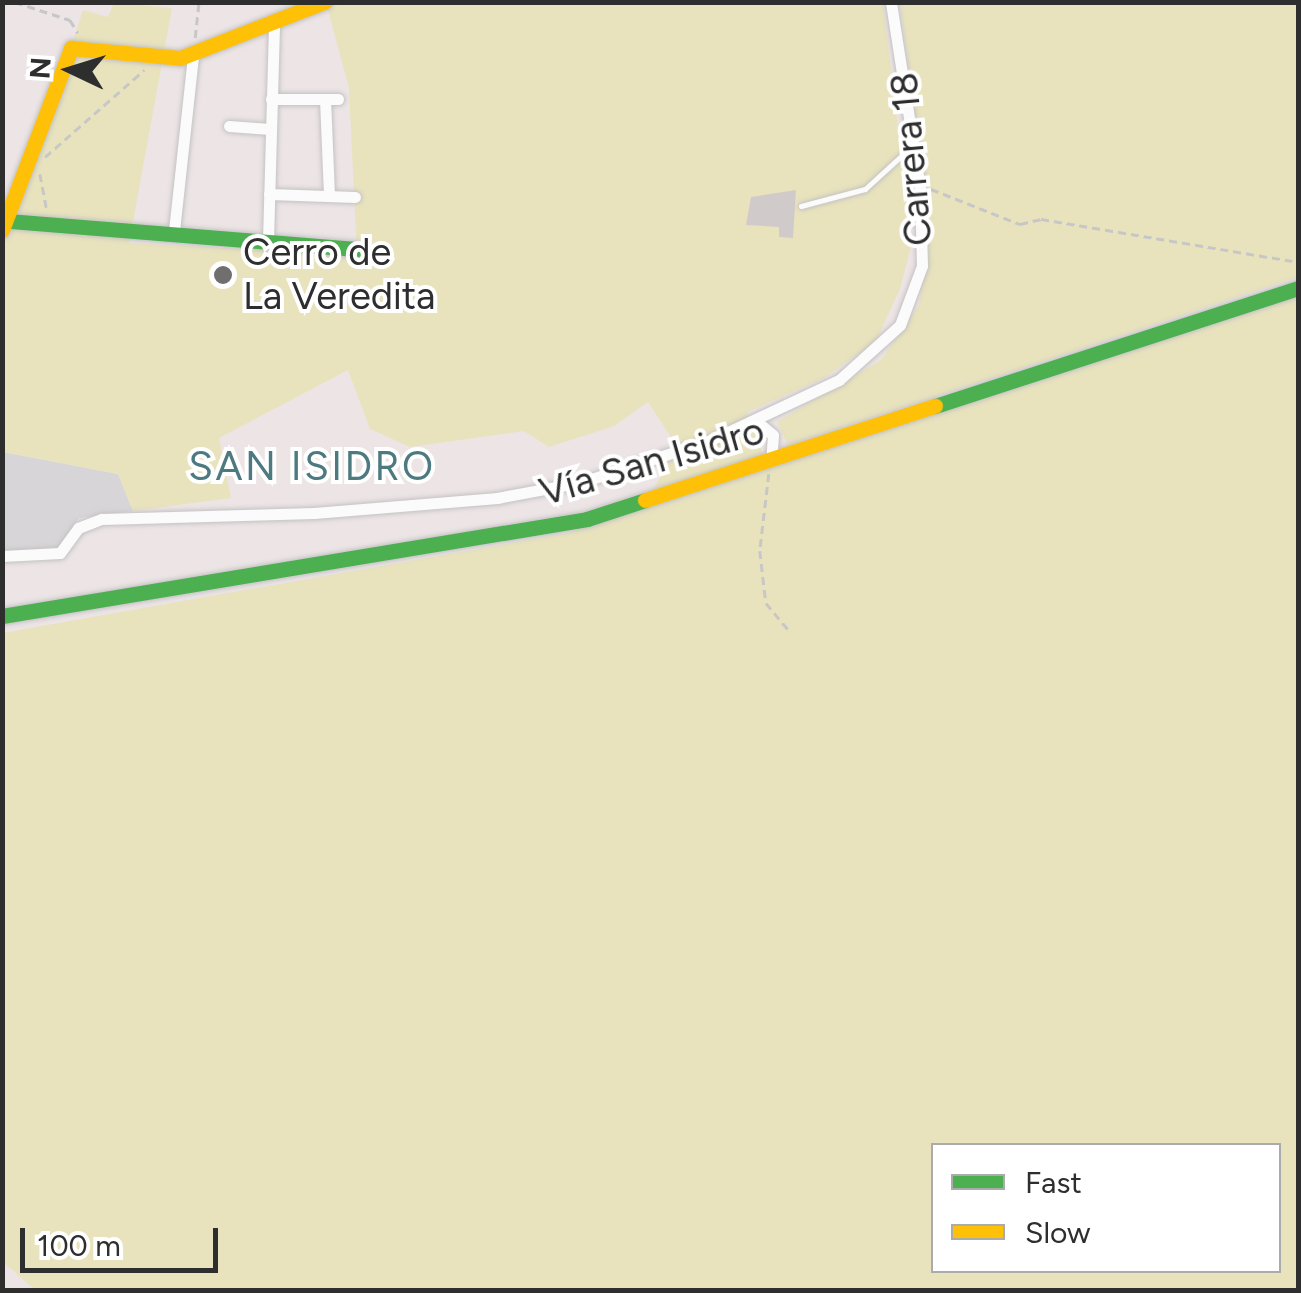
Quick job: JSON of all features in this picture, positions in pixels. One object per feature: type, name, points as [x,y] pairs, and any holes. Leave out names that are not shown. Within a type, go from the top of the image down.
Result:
[{"type":"street","points":[[324,2],[193,54],[158,58],[71,48],[6,227],[174,231],[358,249]]},
{"type":"street","name":"Carrera 18","points":[[2,556],[60,554],[78,528],[102,519],[498,498],[582,482],[755,420],[839,380],[900,325],[922,266],[920,188],[891,2]]},
{"type":"street","points":[[268,241],[274,25]]},
{"type":"street","points":[[174,231],[193,54]]},
{"type":"street","points":[[271,98],[332,99],[329,195]]},
{"type":"street","points":[[229,126],[270,130]]},
{"type":"street","points":[[269,194],[355,197]]},
{"type":"street","name":"Vía San Isidro","points":[[2,616],[587,519],[770,463],[1298,288]]},
{"type":"street","points":[[755,420],[774,435],[770,463]]},
{"type":"lane","points":[[801,206],[864,189],[914,146]]},
{"type":"path","points":[[15,2],[70,20],[78,33],[71,48]]},
{"type":"path","points":[[193,54],[199,2]]},
{"type":"path","points":[[23,179],[158,58]]},
{"type":"path","points":[[38,164],[51,226]]},
{"type":"path","points":[[920,188],[1020,224],[1041,219],[1298,262]]},
{"type":"path","points":[[770,463],[760,551],[766,603],[788,629]]},
{"type":"shaded area","points":[[114,3],[172,8],[129,243],[357,255],[349,88],[326,3],[883,3],[912,243],[900,289],[876,341],[824,378],[747,412],[765,460],[653,489],[678,448],[648,402],[614,426],[549,447],[524,431],[410,447],[370,429],[348,370],[219,438],[231,498],[133,511],[118,474],[3,452],[3,237],[10,237],[83,10],[108,17]]},
{"type":"shaded area","points":[[900,3],[1298,3],[1298,277],[788,445],[777,422],[881,360],[919,305],[931,230]]},
{"type":"shaded area","points":[[1298,296],[1298,1290],[35,1290],[2,1261],[2,633],[568,533]]},
{"type":"shaded area","points":[[3,452],[118,474],[133,511],[79,518],[60,547],[3,552]]},
{"type":"building","points":[[796,190],[793,238],[779,237],[779,227],[746,225],[751,197]]},
{"type":"traffic: fast","points":[[9,221],[358,249]]},
{"type":"traffic: fast","points":[[935,406],[1298,288]]},
{"type":"traffic: fast","points":[[2,616],[587,519],[645,500]]},
{"type":"traffic: slow","points":[[2,230],[71,48],[180,58],[324,2]]},
{"type":"traffic: slow","points":[[645,500],[935,406]]},
{"type":"place","name":"Cerro de La Veredita","points":[[223,275]]},
{"type":"district","name":"SAN ISIDRO","points":[[312,466]]}]
